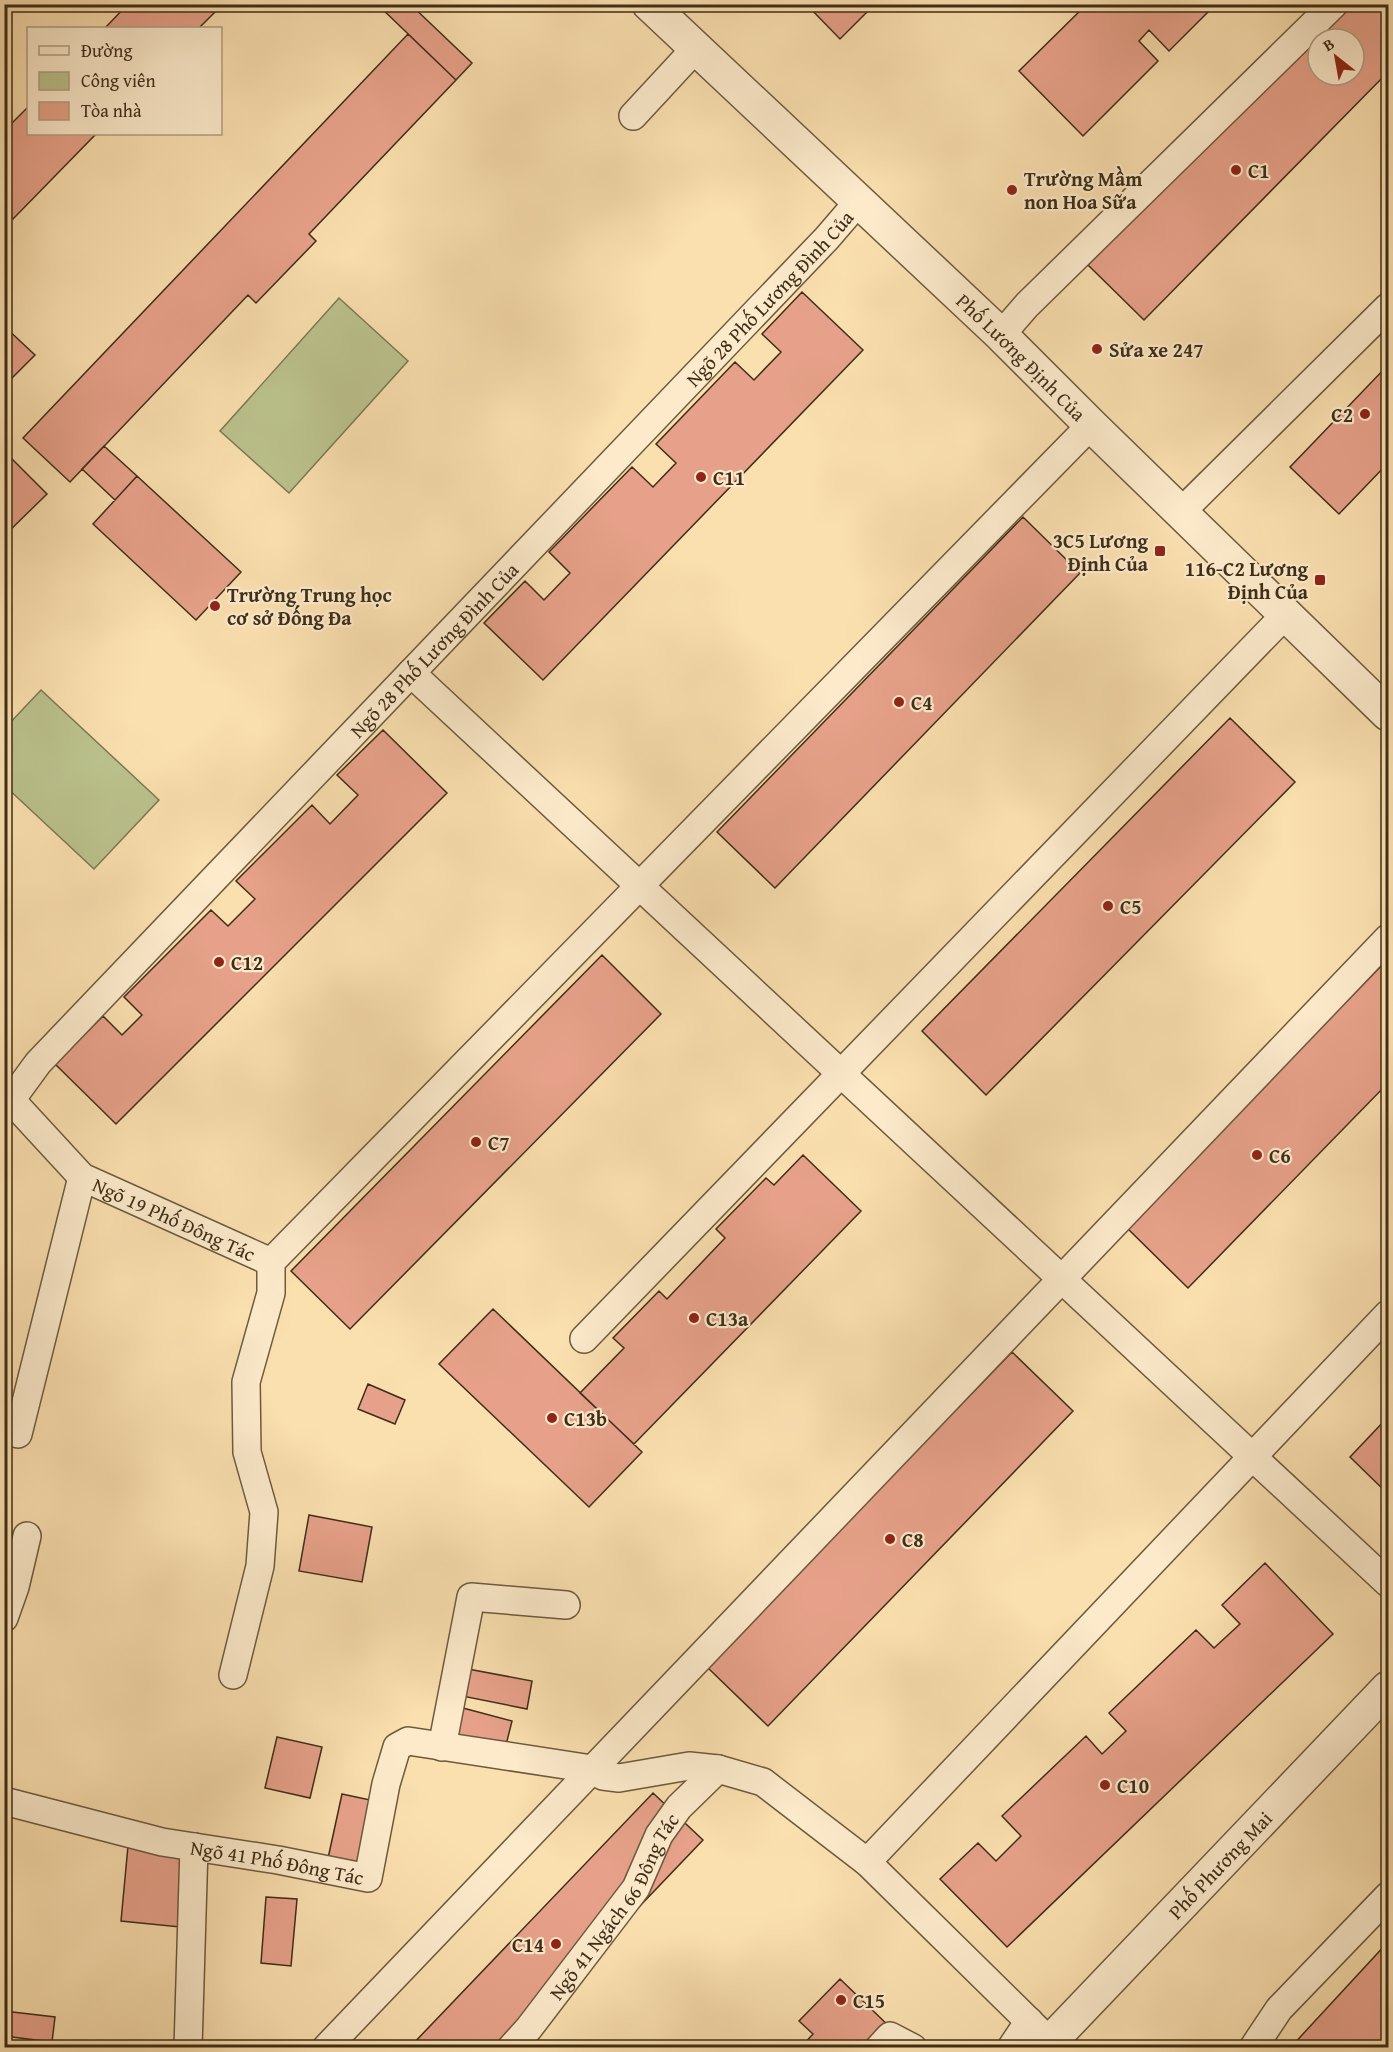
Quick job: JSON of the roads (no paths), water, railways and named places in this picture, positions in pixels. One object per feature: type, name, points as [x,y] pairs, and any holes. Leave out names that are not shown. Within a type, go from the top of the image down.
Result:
[{"type":"street","name":"Phố Lương Định Của","points":[[649,4],[1001,335],[1286,614],[1387,708]]},
{"type":"street","name":"Phố Phương Mai","points":[[1045,2037],[1389,1688]]},
{"type":"lane","points":[[1001,335],[1027,305],[1334,4]]},
{"type":"lane","points":[[633,116],[695,49]]},
{"type":"lane","name":"Ngõ 28 Phố Lương Đình Của","points":[[8,1099],[38,1063],[827,238],[858,202]]},
{"type":"lane","points":[[1181,512],[1389,307]]},
{"type":"lane","points":[[234,1675],[260,1566],[262,1545],[264,1512],[247,1452],[246,1382],[271,1293],[271,1262],[1091,425]]},
{"type":"lane","points":[[584,1339],[1286,614]]},
{"type":"lane","points":[[411,673],[1389,1583]]},
{"type":"lane","points":[[326,2048],[1389,938]]},
{"type":"lane","name":"Ngõ 19 Phố Đông Tác","points":[[8,1099],[82,1177],[271,1262]]},
{"type":"lane","points":[[18,1434],[82,1177]]},
{"type":"lane","points":[[867,1862],[1389,1314]]},
{"type":"lane","points":[[4,1618],[15,1587],[27,1536]]},
{"type":"lane","points":[[442,1747],[471,1597],[566,1605]]},
{"type":"lane","name":"Ngõ 41 Phố Đông Tác","points":[[4,1801],[162,1842],[278,1860],[368,1878],[386,1784],[397,1747],[408,1741],[592,1769],[603,1776],[619,1778],[689,1766],[718,1768],[763,1782],[867,1862],[1045,2037]]},
{"type":"lane","name":"Ngõ 41 Ngách 66 Đông Tác","points":[[511,2048],[529,2028],[636,1888],[659,1835],[679,1807],[718,1768]]},
{"type":"lane","points":[[188,2048],[194,1847]]},
{"type":"lane","points":[[1253,2048],[1279,2009],[1389,1896]]},
{"type":"lane","points":[[879,2048],[890,2036],[913,2048]]},
{"type":"lane","points":[[1011,2048],[1045,2037]]},
{"type":"place","name":"C1","points":[[1236,170]]},
{"type":"place","name":"Trường Mầm non Hoa Sữa","points":[[1012,190]]},
{"type":"place","name":"Sửa xe 247","points":[[1097,349]]},
{"type":"place","name":"C2","points":[[1365,414]]},
{"type":"place","name":"C11","points":[[701,477]]},
{"type":"place","name":"3C5 Lương Định Của","points":[[1160,551]]},
{"type":"place","name":"116-C2 Lương Định Của","points":[[1320,580]]},
{"type":"place","name":"Trường Trung học cơ sở Đống Đa","points":[[215,606]]},
{"type":"place","name":"C4","points":[[899,702]]},
{"type":"place","name":"C5","points":[[1108,906]]},
{"type":"place","name":"C12","points":[[219,962]]},
{"type":"place","name":"C7","points":[[476,1142]]},
{"type":"place","name":"C6","points":[[1257,1155]]},
{"type":"place","name":"C13a","points":[[694,1318]]},
{"type":"place","name":"C13b","points":[[552,1418]]},
{"type":"place","name":"C8","points":[[890,1539]]},
{"type":"place","name":"C10","points":[[1105,1785]]},
{"type":"place","name":"C14","points":[[556,1944]]},
{"type":"place","name":"C15","points":[[841,2000]]}]
